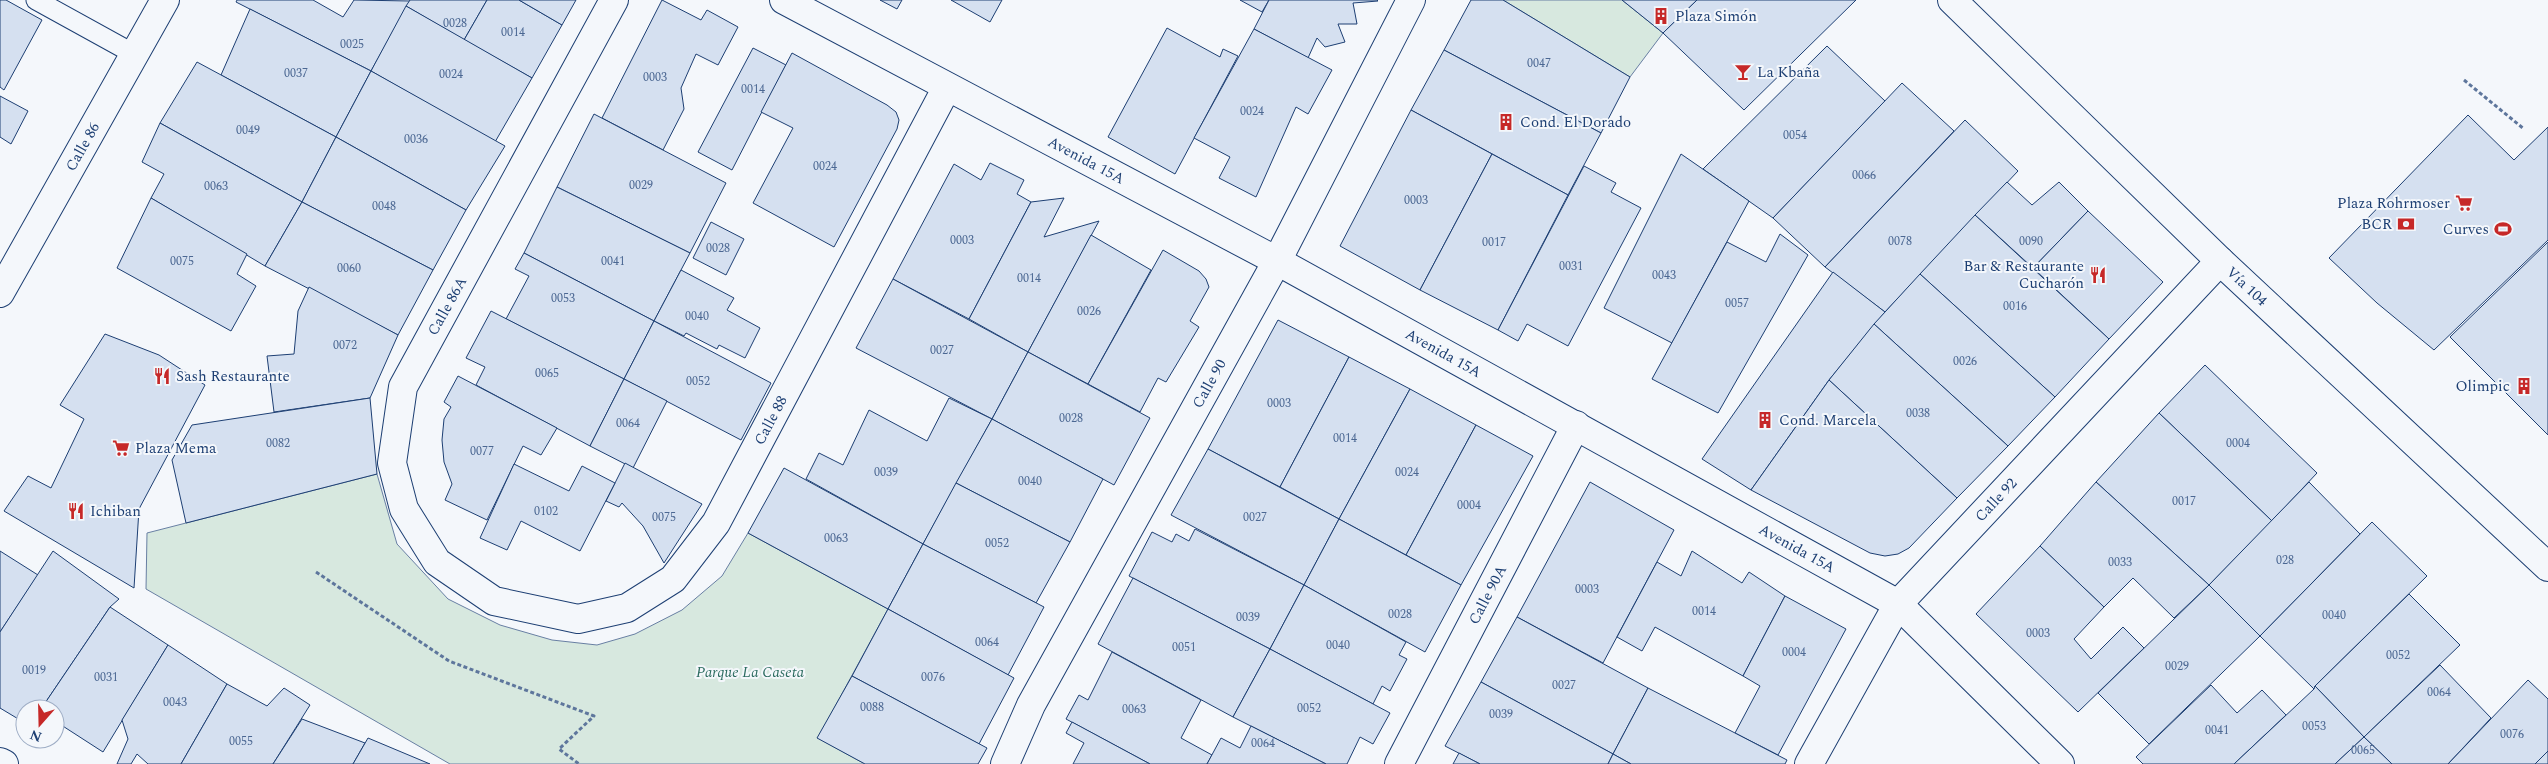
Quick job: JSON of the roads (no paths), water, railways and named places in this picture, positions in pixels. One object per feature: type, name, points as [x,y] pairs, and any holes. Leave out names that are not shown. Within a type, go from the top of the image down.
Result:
[{"type":"street","name":"Calle 86","points":[[0,293],[165,0]]},
{"type":"street","name":"Calle 86A","points":[[494,601],[436,562],[404,509],[392,463],[403,387],[614,0]]},
{"type":"street","name":"Avenida 15A","points":[[784,0],[1277,261],[1898,604],[2060,764]]},
{"type":"street","name":"Calle 90","points":[[1005,764],[1031,705],[1277,261],[1411,0]]},
{"type":"street","name":"Vía 104","points":[[1952,0],[2220,261],[2548,567]]},
{"type":"street","name":"Calle 88","points":[[494,601],[578,619],[627,608],[673,580],[716,523],[947,87]]},
{"type":"street","name":"Calle 92","points":[[1809,764],[1898,604],[2220,261]]},
{"type":"street","name":"Calle 90A","points":[[1398,764],[1576,425]]},
{"type":"street","points":[[0,762],[4,764]]},
{"type":"lane","points":[[36,0],[134,54]]},
{"type":"place","name":"Plaza Simón","points":[[1661,16]]},
{"type":"place","name":"La Kbaña","points":[[1743,72]]},
{"type":"place","name":"Cond. El Dorado","points":[[1506,122]]},
{"type":"place","name":"Plaza Rohrmoser","points":[[2464,203]]},
{"type":"place","name":"BCR","points":[[2406,224]]},
{"type":"place","name":"Curves","points":[[2503,229]]},
{"type":"place","name":"Bar & Restaurante Cucharón","points":[[2098,275]]},
{"type":"place","name":"Sash Restaurante","points":[[162,376]]},
{"type":"place","name":"Olimpic","points":[[2524,386]]},
{"type":"place","name":"Cond. Marcela","points":[[1765,420]]},
{"type":"place","name":"Plaza Mema","points":[[121,448]]},
{"type":"place","name":"Ichiban","points":[[76,511]]},
{"type":"park label","name":"Parque La Caseta","points":[[750,672]]}]
